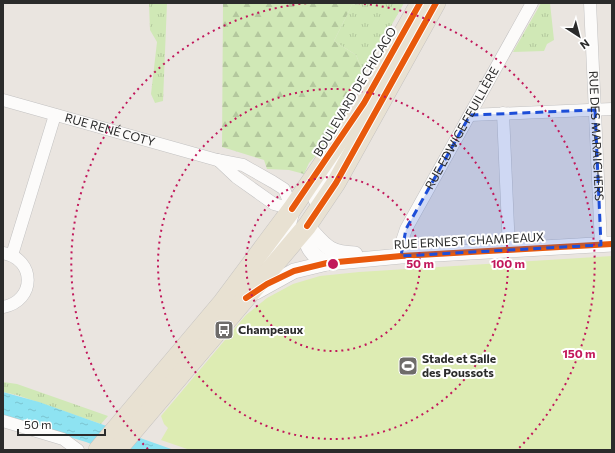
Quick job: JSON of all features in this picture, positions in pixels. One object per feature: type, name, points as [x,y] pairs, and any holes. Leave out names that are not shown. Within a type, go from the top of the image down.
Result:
[{"type":"main road","name":"BOULEVARD DE CHICAGO","points":[[117,450],[128,425],[292,209],[364,103],[420,3]]},
{"type":"main road","name":"BOULEVARD DE CHICAGO","points":[[98,450],[128,425],[246,298],[307,226],[336,183],[436,3]]},
{"type":"main road","points":[[292,209],[307,226]]},
{"type":"street","name":"RUE EDWIGE FEUILLÈRE","points":[[401,256],[402,241],[406,229],[532,3]]},
{"type":"street","name":"RUE DES MARAICHERS","points":[[590,3],[595,110],[606,245]]},
{"type":"street","name":"RUE RENÉ COTY","points":[[3,100],[217,160],[243,165],[284,189],[292,209]]},
{"type":"street","points":[[326,263],[317,258],[307,247],[307,226],[318,194],[336,163],[364,103]]},
{"type":"street","points":[[470,115],[612,109]]},
{"type":"street","points":[[503,113],[508,250]]},
{"type":"street","points":[[3,307],[18,301],[28,286],[28,276],[20,260],[8,254],[55,115]]},
{"type":"street","name":"RUE RENÉ COTY","points":[[217,160],[236,177],[274,204],[292,209]]},
{"type":"street","points":[[246,298],[270,256],[285,237],[292,209]]},
{"type":"street","name":"RUE ERNEST CHAMPEAUX","points":[[307,226],[333,251],[401,256]]},
{"type":"street","name":"RUE ERNEST CHAMPEAUX","points":[[246,298],[267,284],[294,271],[326,263],[401,256],[606,245]]},
{"type":"street","points":[[3,421],[63,439],[78,450]]},
{"type":"highlighted area","points":[[595,110],[601,245],[401,256],[406,229],[470,115]]},
{"type":"green space","points":[[149,3],[167,3],[163,101],[155,103],[151,94],[157,42],[150,30]]},
{"type":"green space","points":[[223,3],[369,3],[352,5],[334,41],[356,55],[364,74],[321,150],[309,163],[304,174],[289,170],[267,169],[264,160],[222,147]]},
{"type":"green space","points":[[369,3],[404,3],[364,74],[356,55],[334,41],[352,5]]},
{"type":"green space","points":[[541,3],[550,3],[554,40],[547,44],[544,51],[513,52]]},
{"type":"green space","name":"Stade et Salle des Poussots","points":[[612,256],[612,450],[190,450],[161,440],[168,428],[164,424],[161,416],[246,315],[267,298],[293,284],[320,276],[359,272]]},
{"type":"green space","points":[[3,382],[17,384],[108,416],[101,424],[17,395],[3,392]]},
{"type":"water","points":[[3,392],[39,402],[174,450],[106,450],[86,442],[3,417]]},
{"type":"cycle path","points":[[292,209],[364,103],[420,3]]},
{"type":"cycle path","points":[[307,226],[336,183],[436,3]]},
{"type":"cycle path","points":[[246,298],[267,284],[294,271],[327,263],[401,256],[612,244]]},
{"type":"place","name":"Champeaux","points":[[224,330]]},
{"type":"place","name":"Stade et Salle des Poussots","points":[[408,366]]}]
